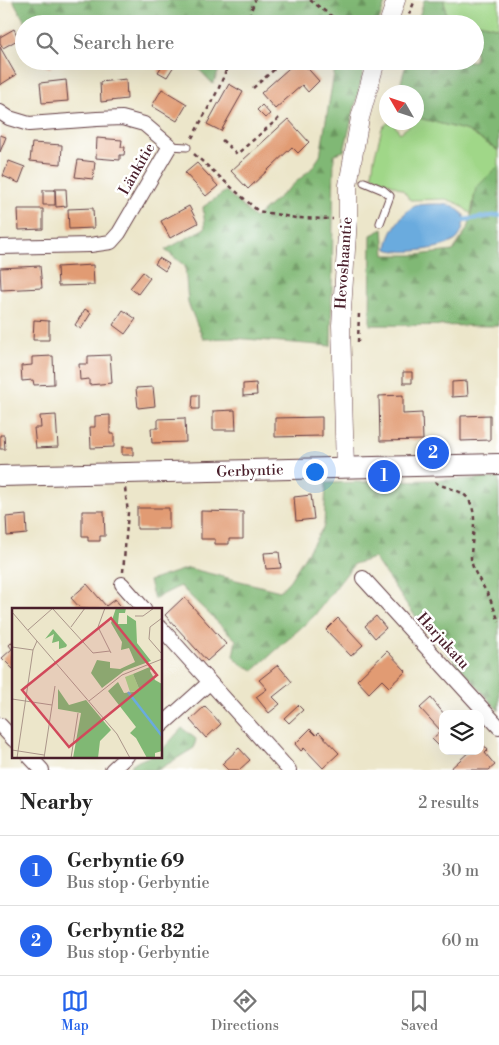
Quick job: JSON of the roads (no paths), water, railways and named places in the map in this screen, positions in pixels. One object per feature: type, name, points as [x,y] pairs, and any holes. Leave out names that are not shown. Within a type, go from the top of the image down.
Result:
[{"type":"main road","name":"Gerbyntie","points":[[0,476],[499,464]]},
{"type":"street","points":[[391,15],[396,0]]},
{"type":"street","name":"Hevoshaantie","points":[[344,468],[341,325],[348,219],[348,185],[360,118],[373,70]]},
{"type":"street","name":"Länkitie","points":[[0,112],[9,118],[29,124],[122,118],[144,124],[170,146],[119,233],[111,242],[90,245],[0,247]]},
{"type":"street","name":"Harjukatu","points":[[364,578],[499,727]]},
{"type":"street","points":[[122,584],[143,608]]},
{"type":"street","points":[[162,629],[289,770]]},
{"type":"street","points":[[162,725],[209,682]]},
{"type":"street","points":[[0,725],[12,738]]},
{"type":"street","points":[[31,758],[42,770]]},
{"type":"street","points":[[112,770],[125,758]]},
{"type":"lane","points":[[170,146],[187,147]]},
{"type":"lane","points":[[364,182],[383,190],[390,196],[380,223]]},
{"type":"water","points":[[442,204],[454,206],[464,215],[463,227],[458,238],[445,245],[424,250],[393,251],[387,249],[393,230],[407,211],[418,205]]},
{"type":"waterway","points":[[464,220],[499,215]]},
{"type":"place","name":"Gerbyntie 82","points":[[433,453]]},
{"type":"place","name":"Gerbyntie 69","points":[[384,476]]}]
